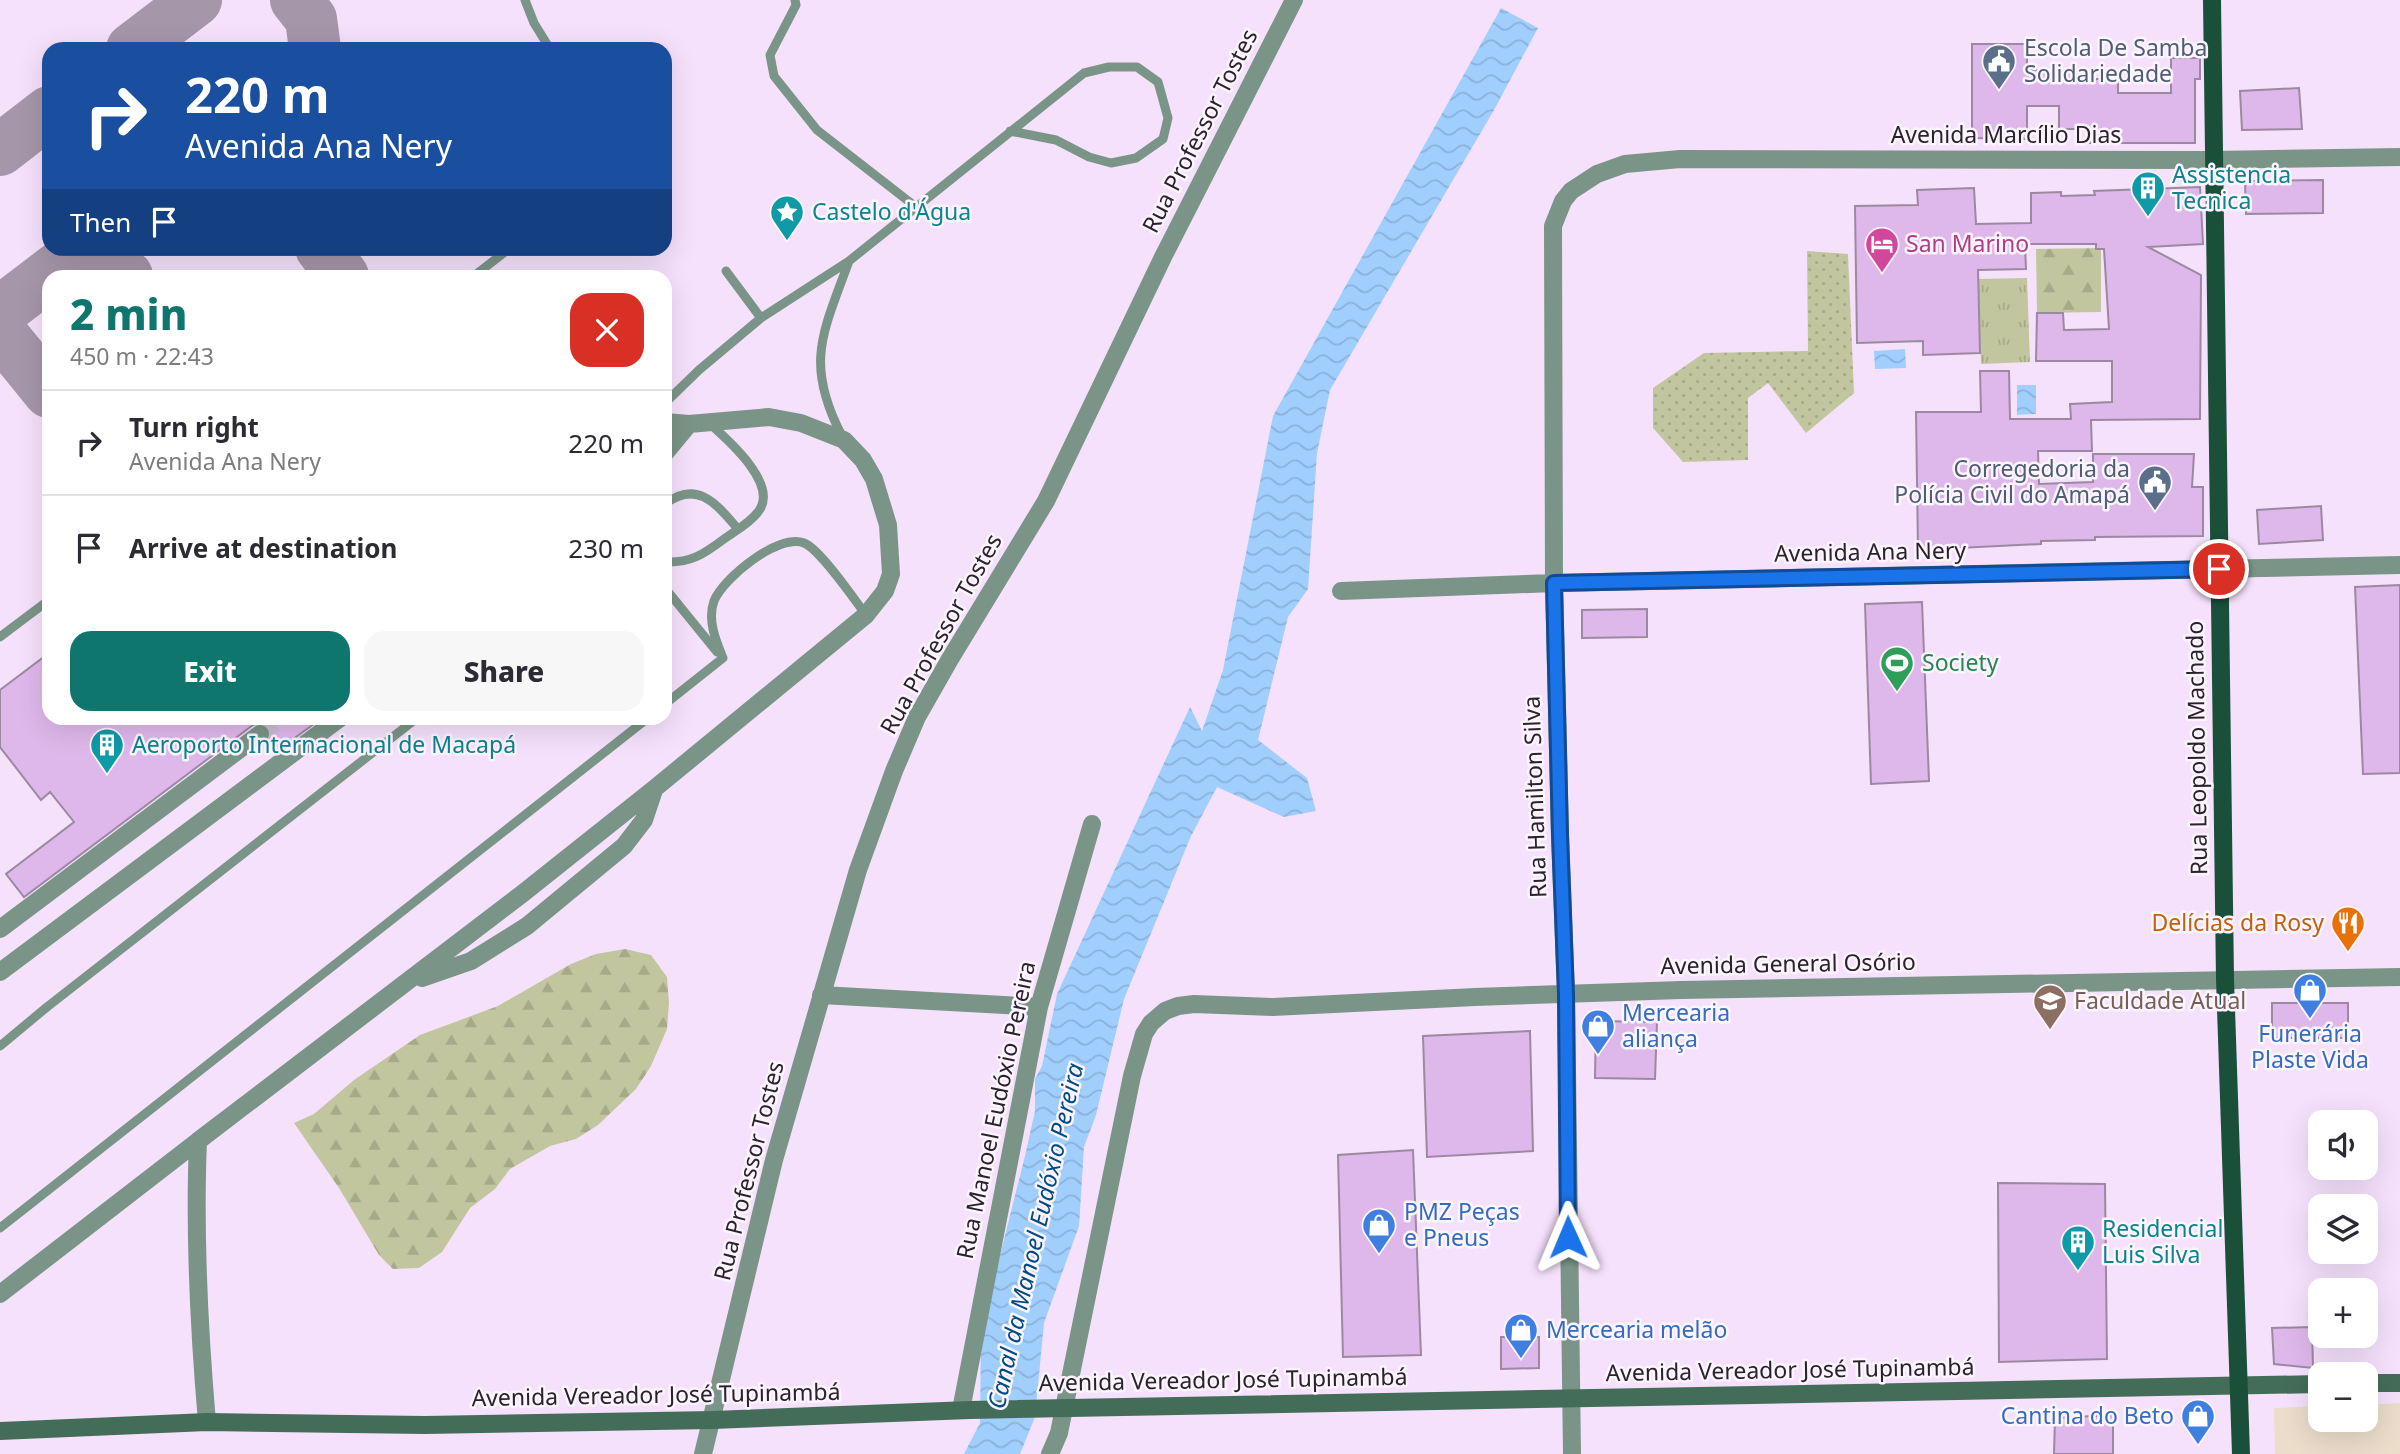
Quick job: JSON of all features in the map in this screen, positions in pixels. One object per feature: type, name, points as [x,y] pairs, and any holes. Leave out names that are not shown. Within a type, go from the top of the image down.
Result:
[{"type":"main road","name":"Rua Leopoldo Machado","points":[[2212,0],[2225,979],[2241,1454]]},
{"type":"street","name":"Rua Professor Tostes","points":[[703,1454],[774,1160],[858,870],[894,771],[918,717],[1046,501],[1163,257],[1294,0]]},
{"type":"street","name":"Avenida Marcílio Dias","points":[[1612,167],[1680,159],[2214,160],[2400,157]]},
{"type":"street","name":"Rua Hamilton Silva","points":[[1572,1454],[1566,994],[1554,583],[1553,226],[1563,201],[1571,191],[1612,167]]},
{"type":"street","points":[[0,1294],[333,1037],[409,982],[654,789],[866,615],[885,591],[891,574],[888,525],[874,479],[863,460],[844,440],[801,423],[769,418],[689,424],[672,423]]},
{"type":"street","points":[[672,445],[689,424]]},
{"type":"street","name":"Avenida Ana Nery","points":[[1341,591],[1554,583],[2400,565]]},
{"type":"street","points":[[0,972],[331,725]]},
{"type":"street","points":[[0,929],[260,734]]},
{"type":"street","points":[[409,982],[471,961],[527,926],[624,846],[644,820],[654,789]]},
{"type":"street","name":"Rua Manoel Eudóxio Pereira","points":[[965,1410],[1039,1007],[1092,824]]},
{"type":"street","name":"Avenida General Osório","points":[[1064,1408],[1132,1076],[1144,1034],[1151,1023],[1165,1011],[1178,1006],[1194,1004],[1273,1007],[1566,994],[2400,977]]},
{"type":"street","points":[[821,995],[1039,1007]]},
{"type":"street","points":[[198,1141],[199,1327],[207,1422]]},
{"type":"street","points":[[2378,1383],[2400,1383]]},
{"type":"street","name":"Avenida Vereador José Tupinambá","points":[[0,1431],[207,1422],[425,1424],[713,1420],[1044,1408],[2308,1384]]},
{"type":"street","points":[[1051,1454],[1064,1408]]},
{"type":"lane","points":[[525,0],[546,42]]},
{"type":"lane","points":[[795,0],[796,5],[771,55],[774,76],[817,130],[916,207]]},
{"type":"lane","points":[[672,396],[761,318],[849,261],[1010,131],[1083,73],[1109,67],[1137,68],[1158,82],[1168,118],[1163,139],[1136,158],[1111,163],[1089,157],[1056,140],[1010,131]]},
{"type":"lane","points":[[482,270],[500,256]]},
{"type":"lane","points":[[844,440],[822,392],[820,352],[824,329],[849,261]]},
{"type":"lane","points":[[726,271],[761,318]]},
{"type":"lane","points":[[672,562],[683,562],[699,556],[738,529],[760,511],[764,497],[754,471],[733,444],[708,422]]},
{"type":"lane","points":[[672,501],[684,495],[702,495],[722,511],[738,529]]},
{"type":"lane","points":[[723,658],[713,634],[714,601],[721,589],[739,572],[773,546],[784,541],[806,543],[818,553],[866,615]]},
{"type":"lane","points":[[672,596],[723,658]]},
{"type":"lane","points":[[0,637],[42,605]]},
{"type":"lane","points":[[672,698],[723,658]]},
{"type":"lane","points":[[0,1046],[408,725]]},
{"type":"lane","points":[[0,1228],[639,725]]},
{"type":"shaded area","points":[[2400,1403],[2400,1454],[2275,1454],[2274,1408],[2308,1407],[2308,1432],[2378,1432],[2378,1404]]},
{"type":"green space","points":[[2101,248],[2101,312],[2037,313],[2036,249]]},
{"type":"green space","points":[[1807,251],[1848,254],[1854,393],[1806,433],[1768,383],[1748,398],[1748,460],[1683,462],[1653,428],[1653,388],[1704,353],[1808,351]]},
{"type":"green space","points":[[2027,278],[2030,362],[1981,364],[1978,279]]},
{"type":"green space","points":[[625,949],[651,955],[667,977],[667,1029],[651,1066],[636,1089],[598,1125],[576,1139],[550,1146],[510,1169],[495,1189],[470,1208],[442,1252],[419,1268],[393,1269],[379,1255],[339,1188],[294,1123],[314,1114],[354,1080],[420,1035],[498,1006],[571,964],[596,954]]},
{"type":"water","name":"Canal da Manoel Eudóxio Pereira","points":[[1501,8],[1538,28],[1494,110],[1330,390],[1317,453],[1308,589],[1288,617],[1258,740],[1307,778],[1316,811],[1284,817],[1217,787],[1191,836],[1124,999],[1096,1115],[1084,1147],[1079,1226],[1044,1323],[1035,1417],[1020,1454],[964,1454],[980,1423],[981,1331],[1025,1156],[1035,1111],[1035,1079],[1042,1066],[1057,994],[1190,707],[1202,731],[1223,670],[1273,416]]},
{"type":"water","points":[[1905,349],[1906,368],[1875,369],[1874,351]]},
{"type":"water","points":[[2017,385],[2036,385],[2036,414],[2017,415]]},
{"type":"building","points":[[1972,44],[2027,44],[2027,70],[2090,70],[2090,79],[2118,79],[2118,93],[2171,93],[2171,58],[2200,58],[2200,79],[2195,79],[2195,143],[2090,143],[2090,129],[2059,129],[2059,106],[2027,106],[2027,139],[1972,138]]},
{"type":"building","points":[[2299,88],[2302,129],[2242,130],[2240,91]]},
{"type":"building","points":[[2323,180],[2323,213],[2246,214],[2245,181]]},
{"type":"building","points":[[2200,187],[2203,244],[2148,247],[2201,275],[2200,419],[2091,420],[2092,451],[2038,451],[2039,484],[2093,482],[2093,454],[2194,454],[2192,487],[2203,487],[2203,536],[2095,537],[2095,540],[2041,541],[2041,544],[1918,550],[1916,412],[1981,412],[1980,371],[2009,371],[2010,419],[2071,419],[2070,404],[2112,402],[2112,361],[2036,361],[2037,313],[2063,313],[2064,330],[2109,329],[2104,249],[2096,249],[2096,244],[2025,244],[2026,269],[1978,270],[1980,353],[1923,355],[1923,341],[1857,343],[1855,206],[1918,205],[1917,190],[1974,188],[1976,224],[2031,223],[2031,193],[2095,195],[2094,191]]},
{"type":"building","points":[[2321,506],[2323,540],[2259,544],[2257,510]]},
{"type":"building","points":[[2400,585],[2400,773],[2363,774],[2355,587]]},
{"type":"building","name":"Society","points":[[1922,602],[1929,781],[1871,784],[1865,604]]},
{"type":"building","points":[[1647,609],[1647,637],[1582,638],[1582,610]]},
{"type":"building","name":"Aeroporto Internacional de Macapá","points":[[42,658],[42,725],[253,725],[24,897],[6,874],[74,822],[50,792],[41,800],[0,747],[0,690]]},
{"type":"building","name":"Aeroporto Internacional de Macapá","points":[[264,725],[312,725],[274,753],[267,743],[271,733],[269,727]]},
{"type":"building","name":"Funerária Plaste Vida","points":[[2272,1003],[2348,1003],[2348,1038],[2272,1038]]},
{"type":"building","points":[[1596,1021],[1657,1022],[1655,1079],[1595,1078]]},
{"type":"building","points":[[1530,1031],[1533,1151],[1427,1157],[1423,1036]]},
{"type":"building","name":"PMZ Peças e Pneus","points":[[1413,1150],[1421,1355],[1343,1357],[1338,1155]]},
{"type":"building","points":[[1998,1183],[2105,1184],[2107,1359],[1999,1362]]},
{"type":"building","points":[[2308,1327],[2308,1348],[2313,1348],[2313,1362],[2308,1362],[2308,1367],[2274,1364],[2272,1328]]},
{"type":"building","points":[[1501,1337],[1539,1337],[1539,1368],[1501,1369]]},
{"type":"building","points":[[2113,1415],[2113,1454],[2054,1454],[2055,1418]]},
{"type":"taxiway","points":[[141,42],[196,0]]},
{"type":"taxiway","points":[[296,0],[311,19],[314,42]]},
{"type":"taxiway","points":[[0,150],[42,117]]},
{"type":"taxiway","points":[[55,270],[74,256]]},
{"type":"taxiway","points":[[327,256],[338,270]]},
{"type":"taxiway","points":[[70,270],[104,270]]},
{"type":"taxiway","points":[[0,312],[42,280]]},
{"type":"taxiway","points":[[0,332],[42,383]]},
{"type":"tunnel","points":[[260,734],[272,725]]},
{"type":"place","name":"Escola De Samba Solidariedade","points":[[1999,91]]},
{"type":"place","name":"Assistencia Tecnica","points":[[2148,218]]},
{"type":"place","name":"Castelo d'Água","points":[[787,242]]},
{"type":"place","name":"San Marino","points":[[1882,274]]},
{"type":"place","name":"Corregedoria da Polícia Civil do Amapá","points":[[2155,512]]},
{"type":"place","name":"Society","points":[[1897,693]]},
{"type":"place","name":"Aeroporto Internacional de Macapá","points":[[107,775]]},
{"type":"place","name":"Delícias da Rosy","points":[[2348,953]]},
{"type":"place","name":"Funerária Plaste Vida","points":[[2310,1020]]},
{"type":"place","name":"Faculdade Atual","points":[[2050,1031]]},
{"type":"place","name":"Mercearia aliança","points":[[1598,1056]]},
{"type":"place","name":"PMZ Peças e Pneus","points":[[1379,1255]]},
{"type":"place","name":"Residencial Luis Silva","points":[[2078,1272]]},
{"type":"place","name":"Mercearia melão","points":[[1521,1360]]},
{"type":"place","name":"Cantina do Beto","points":[[2198,1446]]},
{"type":"route","points":[[1568,1237],[1566,994],[1554,583],[2219,569]]}]
